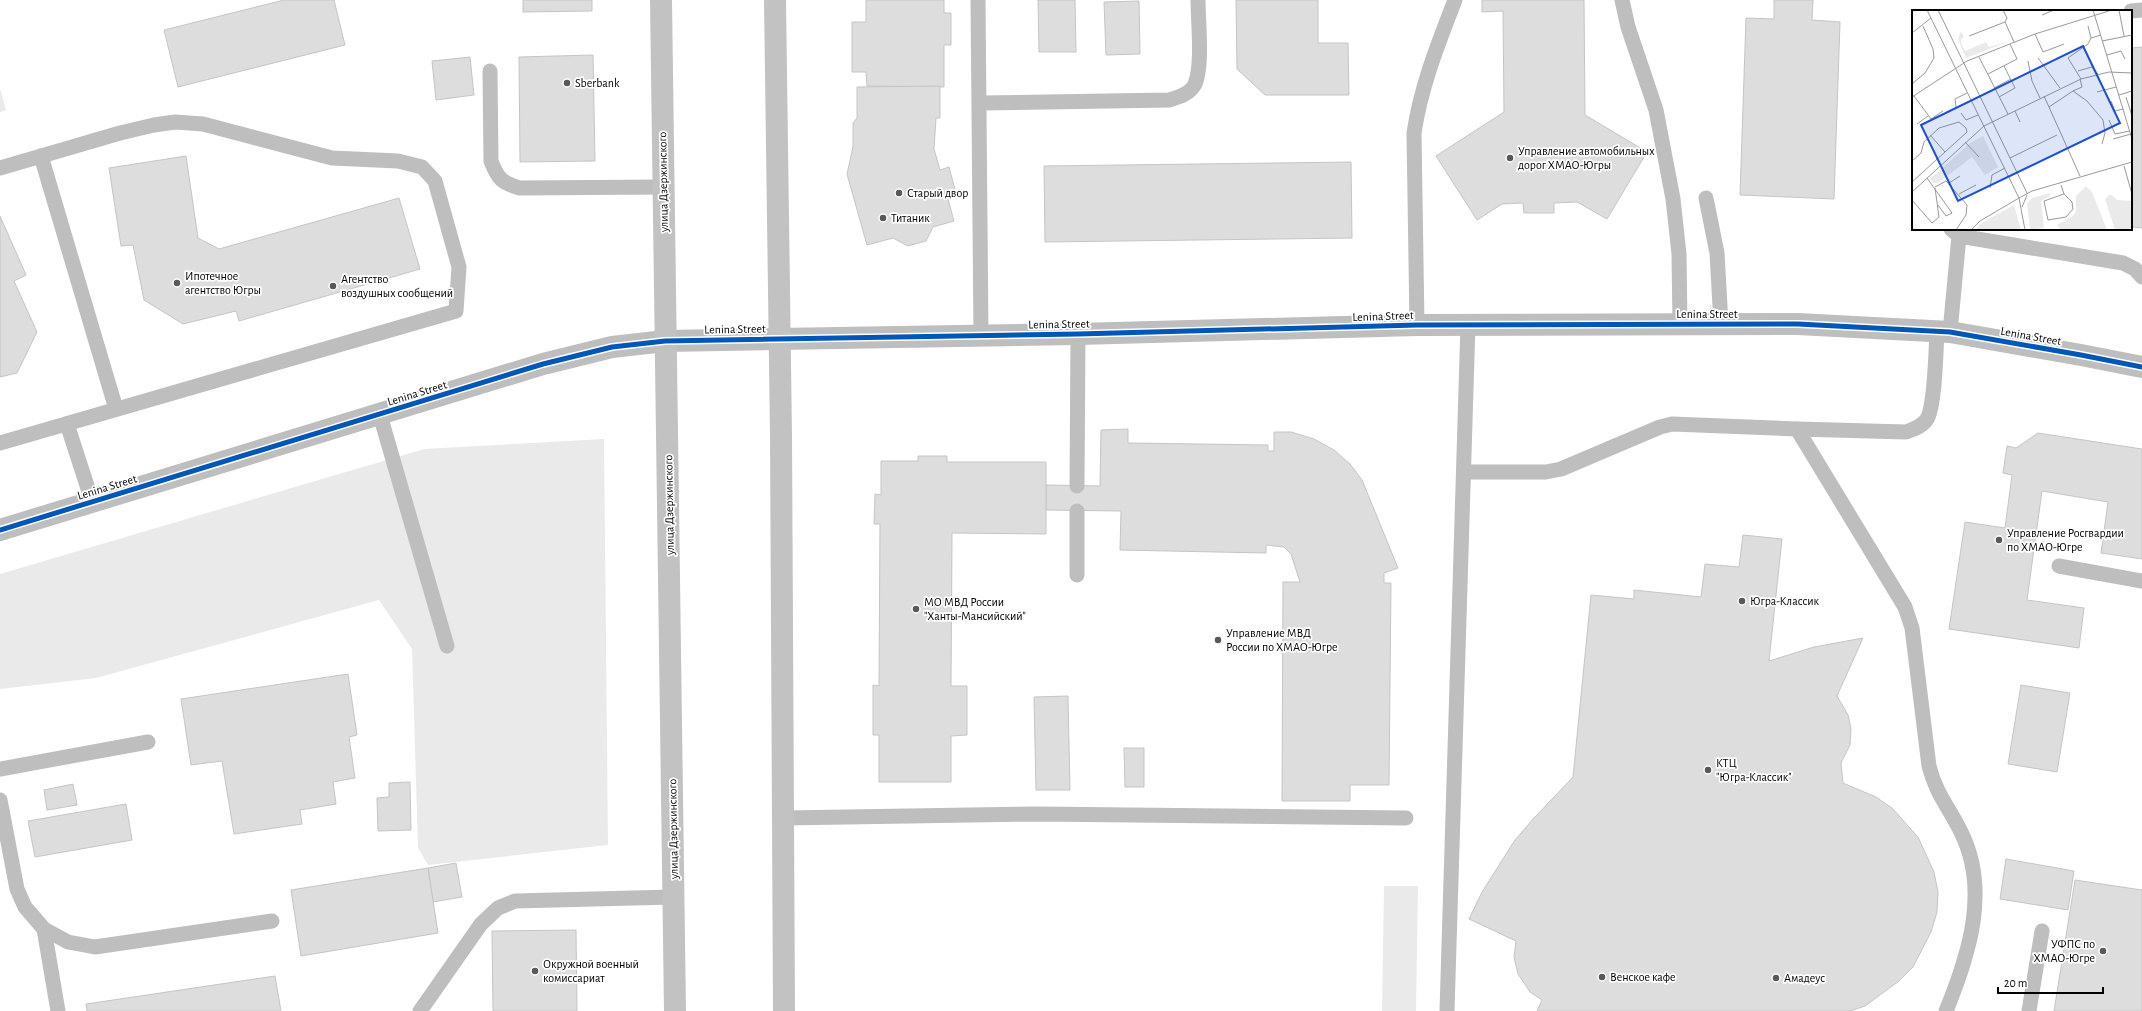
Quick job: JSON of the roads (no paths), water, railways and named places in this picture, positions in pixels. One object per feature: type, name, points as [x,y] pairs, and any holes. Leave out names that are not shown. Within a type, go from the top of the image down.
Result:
[{"type":"main road","name":"улица Дзержинского","points":[[661,0],[675,1011]]},
{"type":"main road","points":[[775,0],[780,339],[784,1011]]},
{"type":"street","name":"Lenina Street","points":[[0,530],[582,354],[638,343],[665,341],[1078,334],[1468,324],[1721,324],[1881,327],[1944,332],[2017,343],[2142,368]]},
{"type":"lane","points":[[978,0],[981,336]]},
{"type":"lane","points":[[980,103],[1170,100],[1184,96],[1194,85],[1199,70],[1198,0]]},
{"type":"lane","points":[[1417,325],[1414,133],[1418,106],[1427,73],[1455,0]]},
{"type":"lane","points":[[1622,0],[1628,27],[1656,110],[1673,199],[1679,254],[1680,324]]},
{"type":"lane","points":[[2132,11],[2142,10]]},
{"type":"lane","points":[[490,71],[491,161],[495,172],[503,183],[518,188],[663,187]]},
{"type":"lane","points":[[0,168],[154,125],[175,122],[203,124],[332,158],[398,161],[422,167],[435,181],[459,267],[456,311],[0,443]]},
{"type":"lane","points":[[41,156],[116,409]]},
{"type":"lane","points":[[1706,198],[1717,253],[1721,324]]},
{"type":"lane","points":[[1464,472],[1546,472],[1561,469],[1660,427],[1672,424],[1906,432],[1919,427],[1927,418],[1931,405],[1944,332],[1955,232],[2123,263],[2135,269],[2142,277]]},
{"type":"lane","points":[[1447,1011],[1468,324]]},
{"type":"lane","points":[[1077,486],[1078,334]]},
{"type":"lane","points":[[380,415],[447,646]]},
{"type":"lane","points":[[67,424],[92,501]]},
{"type":"lane","points":[[1797,429],[1905,607],[1912,628],[1928,766],[1934,786],[1961,832],[1971,859],[1976,891],[1974,918],[1968,948],[1959,979],[1946,1011]]},
{"type":"lane","points":[[1077,511],[1077,575]]},
{"type":"lane","points":[[2059,566],[2142,581]]},
{"type":"lane","points":[[0,769],[148,742]]},
{"type":"lane","points":[[0,800],[16,889],[25,907],[44,929],[68,942],[95,947],[272,921]]},
{"type":"lane","points":[[783,818],[1038,814],[1406,818]]},
{"type":"lane","points":[[420,1011],[481,924],[498,908],[515,900],[673,897]]},
{"type":"lane","points":[[44,929],[58,1011]]},
{"type":"lane","points":[[2029,1011],[2042,931]]},
{"type":"place","name":"Sberbank","points":[[567,83]]},
{"type":"place","name":"Управление автомобильных дорог ХМАО-Югры","points":[[1510,158]]},
{"type":"place","name":"Старый двор","points":[[899,193]]},
{"type":"place","name":"Титаник","points":[[883,218]]},
{"type":"place","name":"Ипотечное агентство Югры","points":[[177,283]]},
{"type":"place","name":"Агентство воздушных сообщений","points":[[333,286]]},
{"type":"place","name":"Управление Росгвардии по ХМАО-Югре","points":[[1999,540]]},
{"type":"place","name":"Югра-Классик","points":[[1742,601]]},
{"type":"place","name":"МО МВД России \"Ханты-Мансийский\"","points":[[916,609]]},
{"type":"place","name":"Управление МВД России по ХМАО-Югре","points":[[1218,640]]},
{"type":"place","name":"КТЦ \"Югра-Классик\"","points":[[1708,770]]},
{"type":"place","name":"УФПС по ХМАО-Югре","points":[[2103,951]]},
{"type":"place","name":"Окружной военный комиссариат","points":[[535,971]]},
{"type":"place","name":"Венское кафе","points":[[1602,977]]},
{"type":"place","name":"Амадеус","points":[[1776,978]]}]
